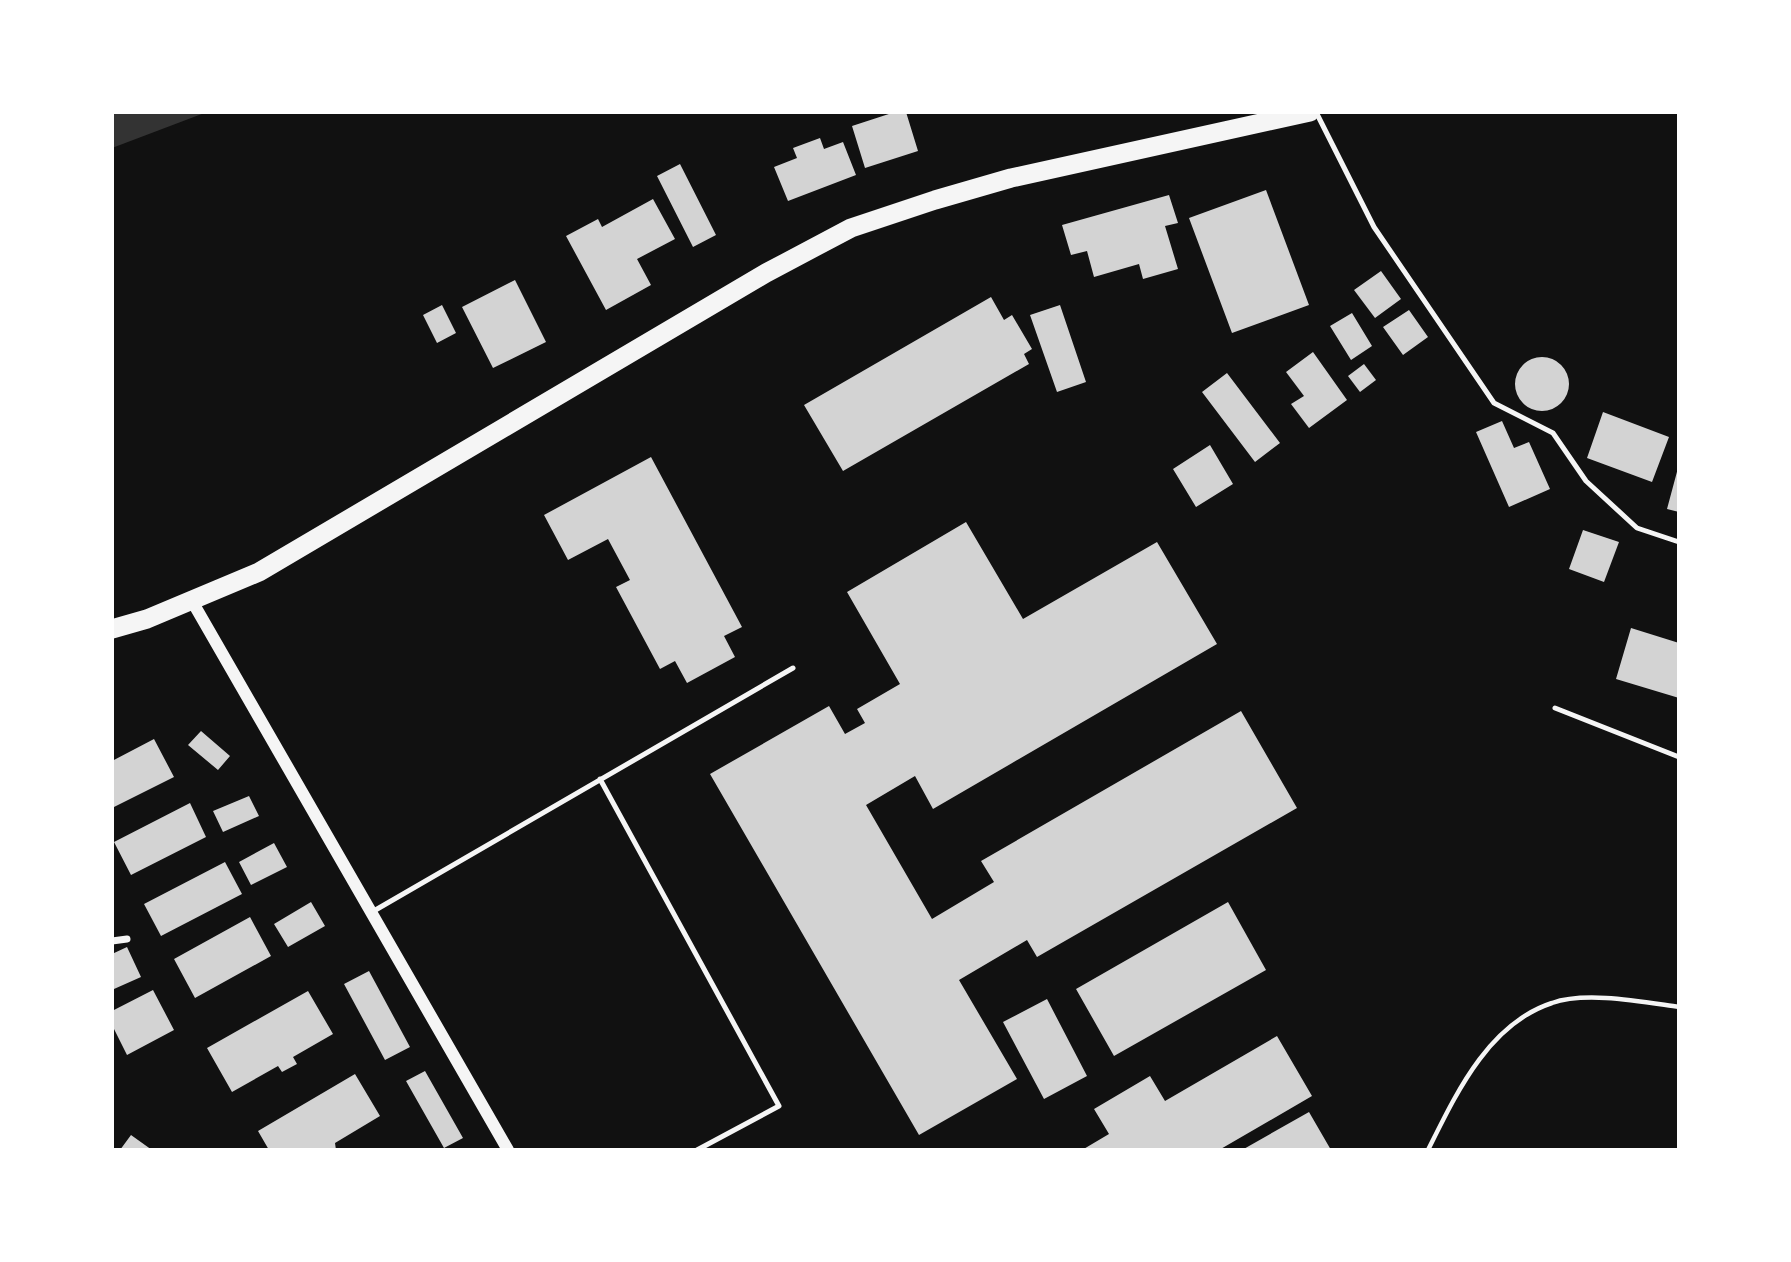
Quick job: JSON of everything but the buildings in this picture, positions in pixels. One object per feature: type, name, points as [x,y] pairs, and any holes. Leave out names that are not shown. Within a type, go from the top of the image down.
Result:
[{"type":"highway","points":[[112,629],[147,619],[259,572],[765,273],[851,228],[1011,178],[1310,112]]},
{"type":"street","points":[[192,601],[508,1150]]},
{"type":"street","points":[[112,941],[127,939]]},
{"type":"lane","points":[[1316,112],[1374,228],[1494,403],[1553,432],[1586,481],[1637,528],[1679,542]]},
{"type":"lane","points":[[371,913],[793,668]]},
{"type":"lane","points":[[1555,708],[1679,757]]},
{"type":"lane","points":[[600,779],[779,1105],[697,1150]]},
{"type":"path","points":[[1428,1150],[1455,1095],[1484,1055],[1516,1020],[1553,1002],[1612,998],[1679,1007]]},
{"type":"shaded area","points":[[112,112],[207,112],[112,148]]}]
